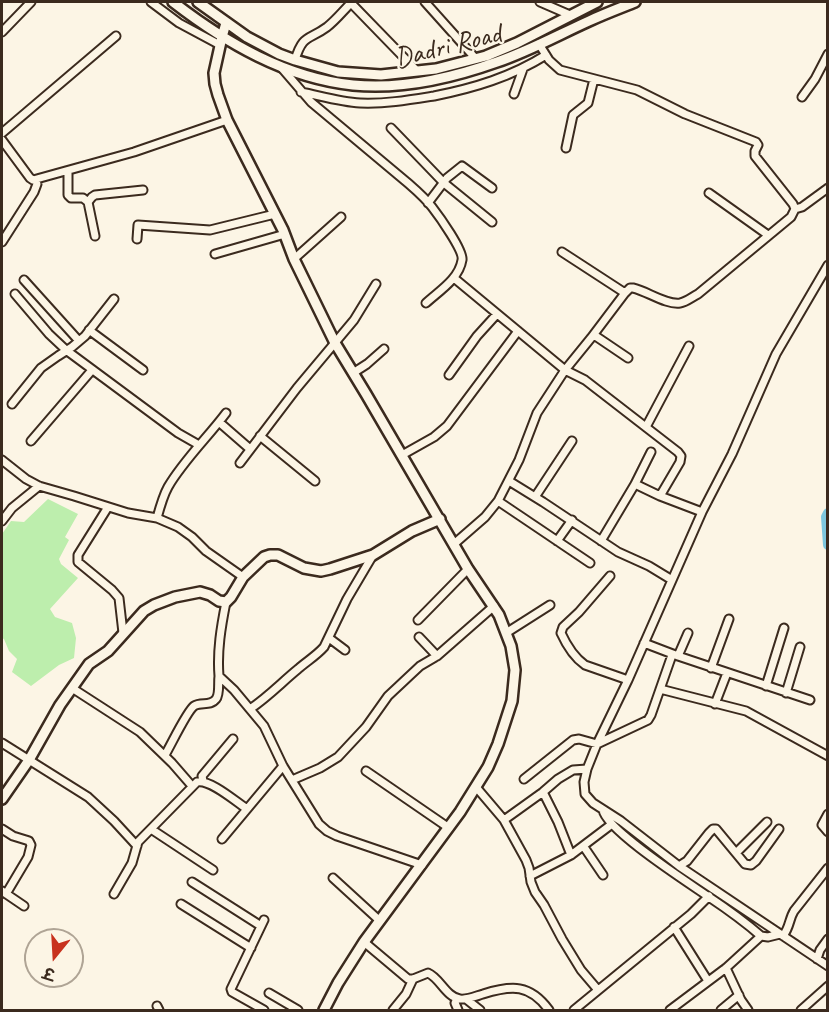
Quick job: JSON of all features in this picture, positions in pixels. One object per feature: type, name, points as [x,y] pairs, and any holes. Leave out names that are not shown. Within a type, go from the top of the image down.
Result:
[{"type":"street","points":[[2,32],[31,2]]},
{"type":"street","points":[[152,2],[179,23],[221,41]]},
{"type":"street","name":"Dadri Road","points":[[173,2],[221,41],[259,58],[318,78],[354,85],[387,86],[421,83],[498,61],[635,2]]},
{"type":"street","name":"Dadri Road","points":[[198,2],[266,48],[295,60],[338,72],[381,75],[436,69],[486,56],[517,43],[597,2]]},
{"type":"street","points":[[425,2],[476,58]]},
{"type":"street","points":[[540,2],[570,15]]},
{"type":"street","points":[[295,60],[303,41],[326,27],[355,3],[417,71]]},
{"type":"street","points":[[226,23],[214,73],[215,84],[227,120],[285,234],[294,259],[335,343],[468,569],[494,606],[512,646],[515,670],[513,701],[488,767],[449,828],[364,942],[338,983],[324,1011]]},
{"type":"street","points":[[2,133],[116,36]]},
{"type":"street","points":[[539,44],[560,70],[638,90],[685,114],[756,142],[758,145],[755,151],[756,156],[795,209]]},
{"type":"street","points":[[802,97],[815,80],[828,54]]},
{"type":"street","points":[[301,92],[358,103],[399,102],[465,89],[500,79],[546,55]]},
{"type":"street","points":[[280,66],[310,102],[409,184],[428,203],[460,249],[462,261],[454,278],[426,303]]},
{"type":"street","points":[[514,94],[523,69]]},
{"type":"street","points":[[566,148],[573,115],[588,103],[594,79]]},
{"type":"street","points":[[2,141],[30,178],[36,180],[135,152],[227,120]]},
{"type":"street","points":[[391,128],[444,183],[492,222]]},
{"type":"street","points":[[428,203],[462,166],[492,188]]},
{"type":"street","points":[[68,171],[68,195],[70,198],[83,198],[88,202],[95,236]]},
{"type":"street","points":[[2,242],[34,192],[36,180]]},
{"type":"street","points":[[454,544],[485,517],[498,501],[519,460],[537,413],[565,370],[630,288],[671,303],[686,301],[698,294],[790,217],[795,209],[802,207],[828,188]]},
{"type":"street","points":[[88,202],[95,195],[143,190]]},
{"type":"street","points":[[709,193],[768,235]]},
{"type":"street","points":[[137,239],[138,225],[210,230],[275,214]]},
{"type":"street","points":[[294,259],[341,217]]},
{"type":"street","points":[[215,254],[285,234]]},
{"type":"street","points":[[562,252],[625,293]]},
{"type":"street","points":[[828,265],[776,354],[597,744],[584,782],[585,794],[593,803],[621,821],[679,866],[828,966]]},
{"type":"street","points":[[454,278],[565,370],[585,380],[678,452],[681,456],[680,462],[660,496]]},
{"type":"street","points":[[24,280],[79,341]]},
{"type":"street","points":[[240,463],[297,388],[354,320],[376,284]]},
{"type":"street","points":[[15,294],[66,350],[178,433],[199,445]]},
{"type":"street","points":[[12,404],[41,368],[79,341],[114,299]]},
{"type":"street","points":[[449,375],[477,336],[497,314]]},
{"type":"street","points":[[89,330],[143,370]]},
{"type":"street","points":[[402,455],[434,437],[447,426],[518,331]]},
{"type":"street","points":[[594,335],[628,358]]},
{"type":"street","points":[[646,428],[689,345]]},
{"type":"street","points":[[353,372],[367,364],[384,349]]},
{"type":"street","points":[[32,441],[92,370]]},
{"type":"street","points":[[158,518],[168,487],[226,413]]},
{"type":"street","points":[[219,422],[250,449]]},
{"type":"street","points":[[260,436],[315,481]]},
{"type":"street","points":[[535,497],[572,441]]},
{"type":"street","points":[[601,541],[651,452]]},
{"type":"street","points":[[2,460],[39,486],[128,513],[158,518],[178,527],[206,551],[243,577]]},
{"type":"street","points":[[509,481],[618,552],[649,566],[672,580]]},
{"type":"street","points":[[635,484],[702,512]]},
{"type":"street","points":[[2,521],[12,508],[39,486]]},
{"type":"street","points":[[498,501],[590,563]]},
{"type":"street","points":[[108,507],[77,558],[78,562],[119,598],[123,633]]},
{"type":"street","points":[[165,755],[193,707],[202,703],[209,704],[218,697],[218,658],[226,602],[243,577],[264,557],[278,555],[304,568],[321,571],[373,555],[412,531],[440,519]]},
{"type":"street","points":[[557,541],[572,520]]},
{"type":"street","points":[[250,709],[271,694],[324,647],[343,607],[373,555]]},
{"type":"street","points":[[418,620],[468,569]]},
{"type":"street","points":[[610,576],[563,627],[561,633],[579,661],[628,680]]},
{"type":"street","points":[[2,799],[29,760],[60,705],[90,663],[108,651],[144,611],[175,597],[200,592],[226,602]]},
{"type":"street","points":[[506,633],[550,605]]},
{"type":"street","points":[[292,780],[320,768],[338,756],[366,727],[388,696],[420,666],[437,656],[494,606]]},
{"type":"street","points":[[711,668],[729,619]]},
{"type":"street","points":[[766,686],[784,628]]},
{"type":"street","points":[[524,779],[573,740],[579,739],[597,744],[648,720],[675,656],[688,633]]},
{"type":"street","points":[[419,637],[437,656]]},
{"type":"street","points":[[328,638],[345,650]]},
{"type":"street","points":[[644,643],[675,656],[810,700]]},
{"type":"street","points":[[786,693],[800,647]]},
{"type":"street","points":[[715,704],[727,673]]},
{"type":"street","points":[[219,676],[234,690],[267,731],[283,766],[314,816],[327,831],[422,865]]},
{"type":"street","points":[[72,688],[140,732],[165,755],[192,786]]},
{"type":"street","points":[[660,689],[742,710],[828,756]]},
{"type":"street","points":[[203,781],[202,776],[233,739]]},
{"type":"street","points":[[2,743],[88,797],[137,846]]},
{"type":"street","points":[[222,839],[283,766]]},
{"type":"street","points":[[504,820],[543,792],[558,778],[573,770],[587,769]]},
{"type":"street","points":[[366,771],[449,828]]},
{"type":"street","points":[[114,894],[132,862],[141,838],[196,782],[203,781],[247,809]]},
{"type":"street","points":[[476,787],[504,820],[525,860],[535,892],[581,970],[598,990]]},
{"type":"street","points":[[543,792],[571,855]]},
{"type":"street","points":[[603,810],[612,825],[650,856],[709,896],[761,936],[782,935],[789,927],[794,911],[828,868]]},
{"type":"street","points":[[828,814],[822,825],[828,832]]},
{"type":"street","points":[[736,853],[766,822]]},
{"type":"street","points":[[530,876],[584,847],[612,825]]},
{"type":"street","points":[[151,829],[213,870]]},
{"type":"street","points":[[679,866],[687,861],[713,829],[718,830],[745,864],[751,866],[779,829]]},
{"type":"street","points":[[2,830],[31,845],[28,857],[4,892],[24,906]]},
{"type":"street","points":[[584,847],[603,875]]},
{"type":"street","points":[[333,878],[380,921]]},
{"type":"street","points":[[192,882],[262,923],[231,989],[232,992],[264,1011]]},
{"type":"street","points":[[574,1011],[691,914],[709,896]]},
{"type":"street","points":[[182,904],[251,948]]},
{"type":"street","points":[[674,927],[708,981]]},
{"type":"street","points":[[670,1011],[726,968],[761,936]]},
{"type":"street","points":[[817,959],[828,939]]},
{"type":"street","points":[[364,942],[408,979],[428,972],[457,998],[466,999],[487,992],[515,987],[530,992],[542,1000],[549,1011]]},
{"type":"street","points":[[726,968],[748,1011]]},
{"type":"street","points":[[393,1011],[406,994],[413,979]]},
{"type":"street","points":[[804,1010],[828,986]]},
{"type":"street","points":[[269,993],[298,1011]]},
{"type":"street","points":[[721,1011],[739,995]]},
{"type":"street","points":[[457,998],[455,1003],[458,1011]]},
{"type":"street","points":[[466,999],[480,1011]]},
{"type":"street","points":[[581,1003],[587,1011]]},
{"type":"green space","points":[[48,499],[78,514],[65,537],[69,540],[59,559],[61,564],[78,578],[50,609],[55,617],[72,623],[76,638],[74,658],[59,665],[31,686],[12,672],[17,659],[9,651],[2,638],[2,534],[11,521],[24,522]]},
{"type":"waterway","points":[[828,513],[826,517],[828,545]]}]
